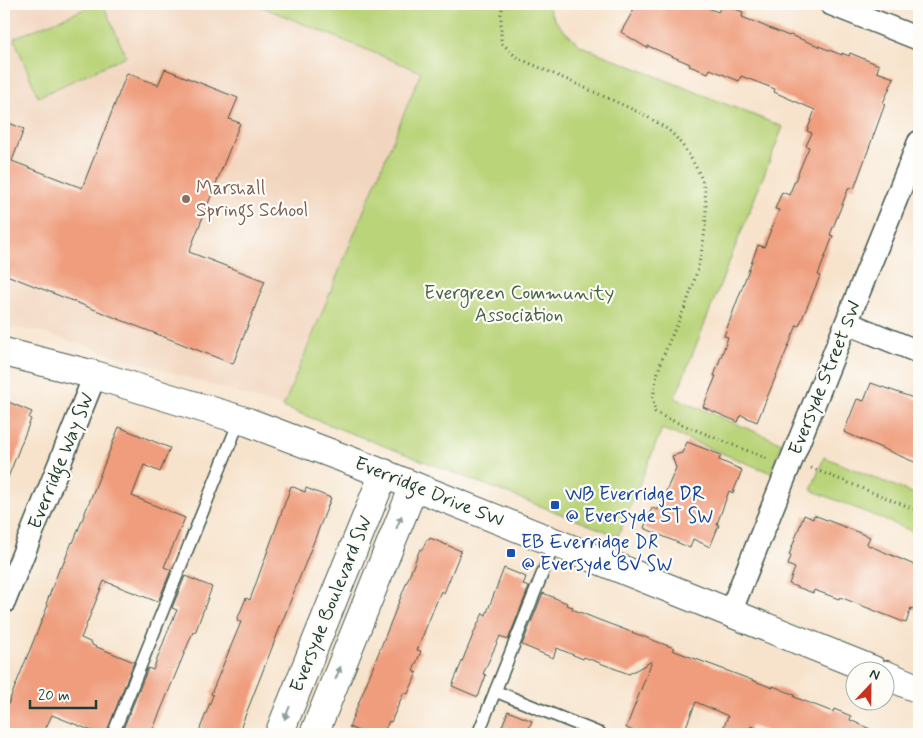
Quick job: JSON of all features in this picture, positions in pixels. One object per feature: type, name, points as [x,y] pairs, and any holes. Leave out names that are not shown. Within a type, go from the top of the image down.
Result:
[{"type":"street","points":[[831,4],[919,39]]},
{"type":"street","name":"Eversyde Street SW","points":[[730,613],[919,142]]},
{"type":"street","points":[[847,323],[919,352]]},
{"type":"street","name":"Everridge Drive SW","points":[[4,352],[95,375],[240,419],[384,474],[848,660]]},
{"type":"street","name":"Everridge Way SW","points":[[4,602],[95,375]]},
{"type":"street","name":"Eversyde Boulevard SW","points":[[278,734],[384,474]]},
{"type":"street","name":"Eversyde Boulevard SW","points":[[314,734],[414,486]]},
{"type":"street","points":[[896,679],[919,689]]},
{"type":"lane","points":[[112,734],[240,419]]},
{"type":"lane","points":[[478,734],[555,542]]},
{"type":"lane","points":[[495,692],[601,734]]},
{"type":"path","points":[[504,4],[501,14],[501,42],[516,57],[642,114],[668,130],[682,145],[697,169],[705,191],[707,218],[700,260],[684,311],[670,342],[655,386],[653,403],[655,412],[772,461],[816,469],[919,511]]},
{"type":"shaded area","name":"Marshall Springs School","points":[[4,4],[255,4],[421,72],[283,407],[41,332],[4,327]]},
{"type":"green space","points":[[97,4],[103,4],[126,56],[38,97],[14,38]]},
{"type":"green space","name":"Evergreen Community Association","points":[[255,4],[548,4],[556,22],[581,46],[783,127],[675,398],[782,443],[771,473],[662,429],[618,536],[283,407],[421,72]]},
{"type":"green space","points":[[824,457],[919,496],[919,534],[811,490]]},
{"type":"building","points":[[637,4],[698,4],[718,12],[722,4],[743,12],[742,17],[789,36],[842,55],[842,53],[849,56],[850,53],[879,65],[877,72],[894,78],[883,103],[885,104],[854,189],[849,187],[830,235],[833,236],[818,275],[820,276],[799,326],[797,325],[757,422],[741,415],[738,422],[703,407],[716,376],[714,376],[728,337],[724,336],[758,245],[764,247],[779,210],[775,209],[782,192],[789,195],[809,147],[806,146],[812,133],[807,131],[815,110],[774,92],[775,89],[741,76],[739,81],[710,69],[708,73],[648,46],[647,48],[621,32]]},
{"type":"building","points":[[165,69],[238,98],[229,119],[240,123],[189,252],[265,281],[233,364],[4,274],[4,121],[24,129],[12,161],[82,188],[127,73],[158,85]]},
{"type":"building","points":[[871,383],[919,400],[919,464],[844,432],[857,399],[864,401]]},
{"type":"building","points":[[4,400],[32,412],[5,485]]},
{"type":"building","points":[[119,427],[170,448],[160,472],[144,465],[132,496],[185,518],[164,567],[171,570],[158,602],[104,581],[81,638],[92,643],[92,645],[134,662],[106,734],[100,734],[52,715],[43,734],[12,734],[4,731],[4,714],[48,605],[46,604],[60,567],[62,567],[73,543]]},
{"type":"building","points":[[687,442],[721,455],[719,460],[742,470],[733,493],[729,491],[710,547],[693,539],[690,548],[644,528],[652,508],[658,510],[676,468],[672,456],[682,453]]},
{"type":"building","points":[[291,486],[305,492],[306,488],[331,498],[238,734],[198,734],[213,695],[211,694],[241,622],[237,620],[246,598],[250,600]]},
{"type":"building","points":[[804,515],[813,519],[814,515],[870,537],[868,545],[919,567],[919,612],[911,608],[906,623],[840,597],[839,599],[814,590],[813,593],[789,584],[795,568],[788,565],[791,556],[789,555]]},
{"type":"building","points":[[430,538],[461,551],[444,593],[441,591],[417,650],[421,651],[413,671],[417,673],[408,694],[404,692],[391,722],[389,721],[383,734],[365,734],[349,727],[420,549],[422,550],[427,539],[429,540]]},
{"type":"building","points":[[504,568],[526,577],[523,585],[529,587],[508,640],[500,636],[483,674],[486,675],[478,697],[452,686],[483,613],[486,615]]},
{"type":"building","points":[[185,576],[212,587],[195,633],[193,632],[151,734],[121,734],[148,668],[153,670],[177,610],[172,608]]},
{"type":"building","points":[[543,593],[567,603],[566,605],[573,607],[572,609],[674,648],[672,650],[773,688],[773,686],[795,695],[794,697],[833,712],[834,709],[851,716],[850,720],[881,734],[773,734],[751,726],[748,734],[721,734],[728,716],[696,702],[683,734],[641,734],[626,728],[652,661],[629,674],[584,657],[583,659],[557,648],[553,658],[522,645]]},
{"type":"building","points":[[508,711],[532,721],[527,734],[499,734]]},
{"type":"place","name":"Marshall Springs School","points":[[186,199]]},
{"type":"place","name":"WB Everridge DR @ Eversyde ST SW","points":[[555,505]]},
{"type":"place","name":"EB Everridge DR @ Eversyde BV SW","points":[[511,553]]}]
